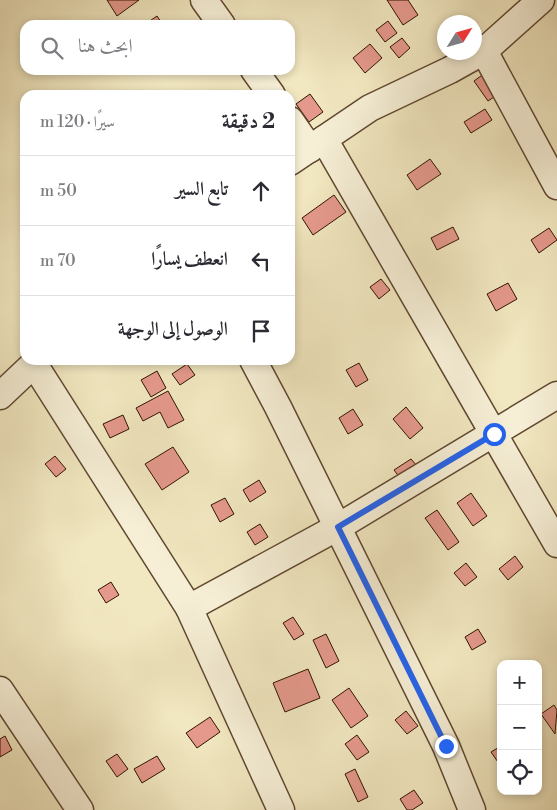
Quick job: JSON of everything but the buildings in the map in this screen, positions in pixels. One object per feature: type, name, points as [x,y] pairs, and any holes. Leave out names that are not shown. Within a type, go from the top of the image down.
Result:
[{"type":"street","points":[[204,0],[218,20]]},
{"type":"street","points":[[308,150],[370,108],[450,70],[484,51],[541,0]]},
{"type":"street","points":[[484,51],[557,186]]},
{"type":"street","points":[[258,75],[268,90]]},
{"type":"street","points":[[295,128],[494,434],[557,544]]},
{"type":"street","points":[[0,396],[33,365]]},
{"type":"street","points":[[38,365],[189,608],[281,810]]},
{"type":"street","points":[[255,365],[338,527],[446,746],[472,810]]},
{"type":"street","points":[[189,608],[338,527],[557,395]]},
{"type":"street","points":[[0,690],[80,810]]},
{"type":"route","points":[[446,746],[338,527],[494,434]]}]
